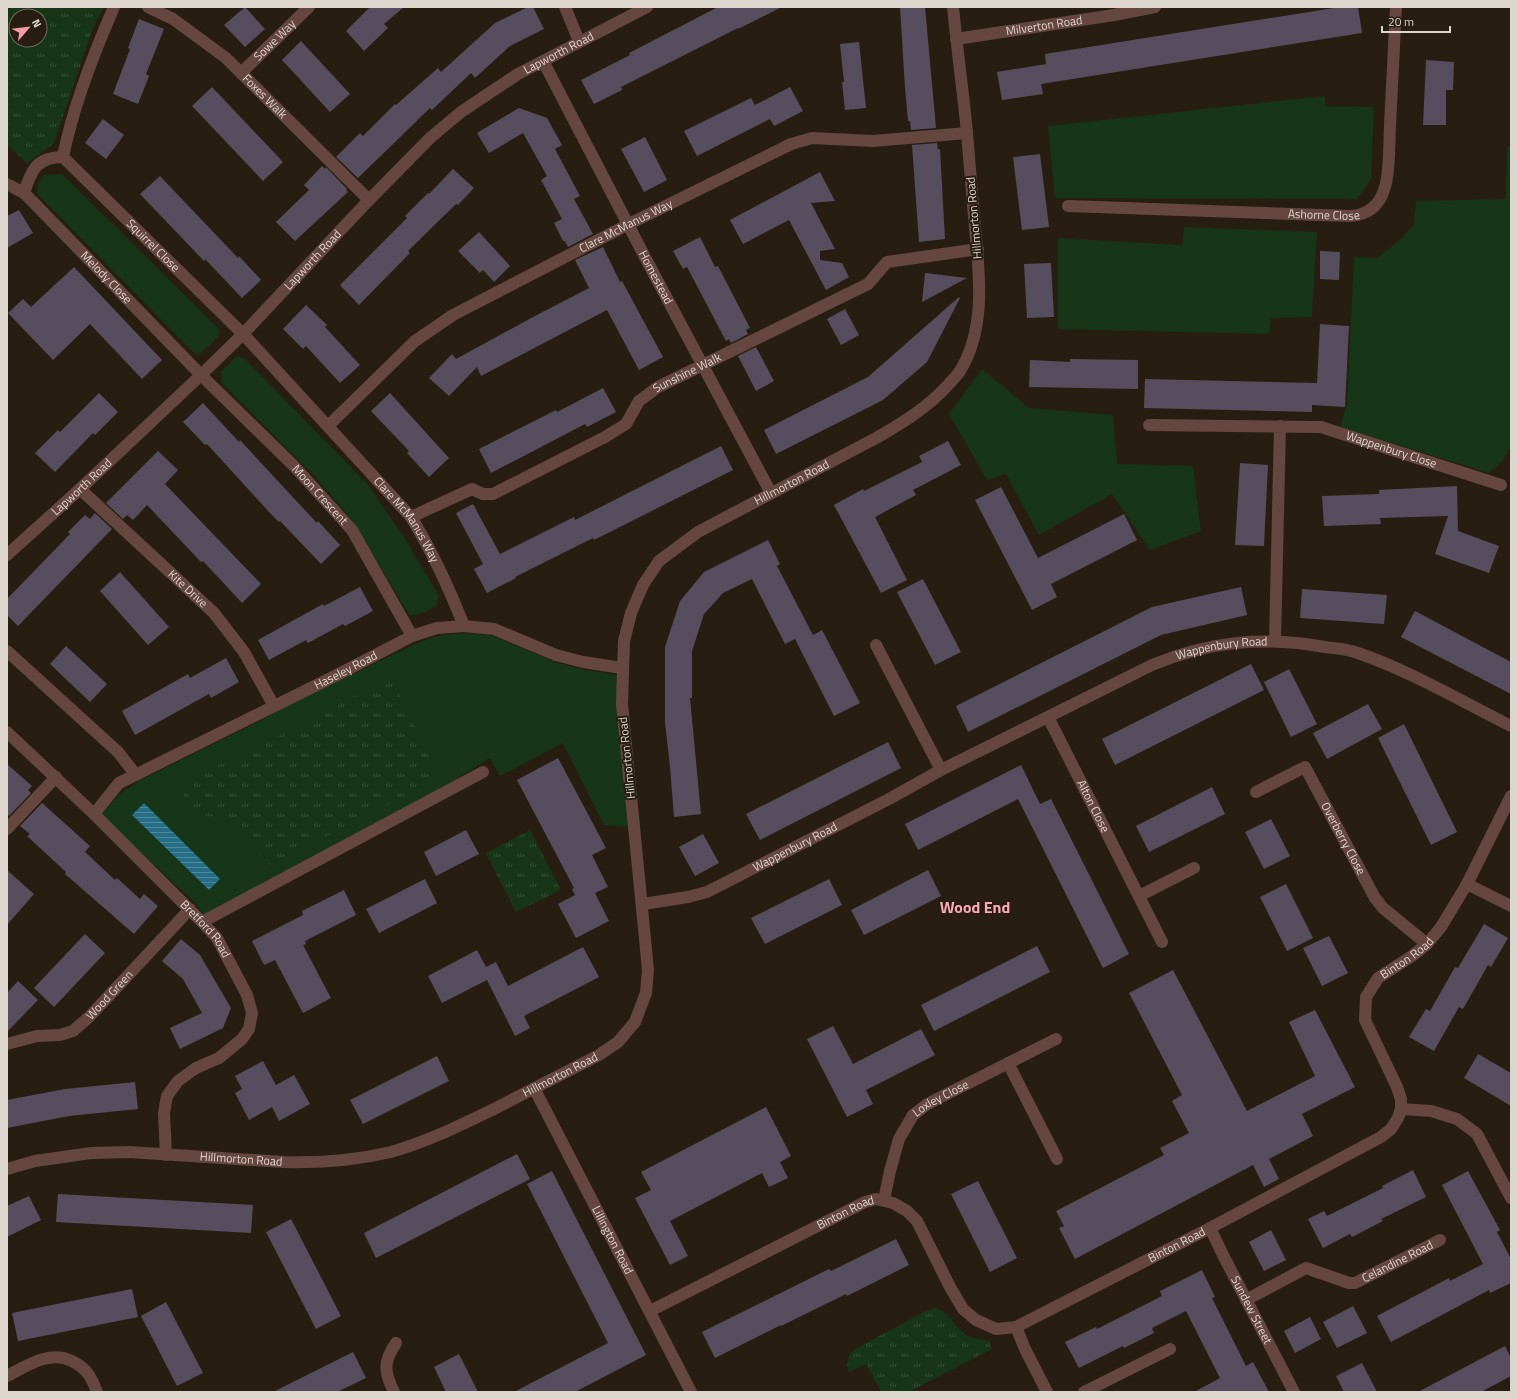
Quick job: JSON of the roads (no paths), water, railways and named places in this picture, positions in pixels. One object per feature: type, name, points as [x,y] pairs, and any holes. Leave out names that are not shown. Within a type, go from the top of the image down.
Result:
[{"type":"street","points":[[24,193],[29,176],[39,164],[50,157],[63,157],[74,112],[103,32],[114,7]]},
{"type":"street","name":"Foxes Walk","points":[[148,7],[173,18],[226,58],[369,200]]},
{"type":"street","name":"Sowe Way","points":[[241,73],[309,7]]},
{"type":"street","points":[[565,7],[579,41]]},
{"type":"street","name":"Lapworth Road","points":[[7,554],[80,489],[243,334],[369,200],[430,138],[461,112],[518,74],[647,7]]},
{"type":"street","name":"Hillmorton Road","points":[[7,1169],[42,1160],[91,1153],[129,1152],[311,1163],[384,1153],[425,1140],[457,1127],[599,1055],[618,1042],[635,1022],[646,993],[648,970],[643,904],[623,713],[622,668],[624,641],[631,613],[643,585],[660,561],[698,532],[878,437],[903,422],[942,392],[959,372],[968,355],[975,332],[979,306],[978,249],[953,7]]},
{"type":"street","name":"Milverton Road","points":[[956,39],[1114,15],[1155,7]]},
{"type":"street","name":"Ashorne Close","points":[[1068,206],[1350,216],[1364,214],[1371,211],[1379,200],[1385,187],[1388,159],[1396,7]]},
{"type":"street","name":"Homestead","points":[[543,61],[771,493]]},
{"type":"street","name":"Clare McManus Way","points":[[328,426],[415,341],[453,315],[629,224],[791,144],[812,138],[873,141],[967,133]]},
{"type":"street","name":"Squirrel Close","points":[[63,157],[243,334]]},
{"type":"street","name":"Melody Close","points":[[7,184],[24,193],[201,375]]},
{"type":"street","name":"Sunshine Walk","points":[[411,517],[472,489],[483,494],[493,494],[605,437],[626,424],[639,401],[658,387],[868,284],[887,262],[978,249]]},
{"type":"street","name":"Clare McManus Way","points":[[243,334],[411,517],[423,536],[464,626]]},
{"type":"street","name":"Moon Crescent","points":[[201,375],[294,466],[352,530],[412,636]]},
{"type":"street","name":"Wappenbury Close","points":[[1149,425],[1321,427],[1501,485]]},
{"type":"street","points":[[1275,641],[1280,426]]},
{"type":"street","name":"Kite Drive","points":[[80,489],[214,613],[244,652],[274,706]]},
{"type":"street","name":"Haseley Road","points":[[94,814],[119,783],[412,636],[437,628],[464,626],[494,629],[556,655],[583,662],[622,668]]},
{"type":"street","name":"Wappenbury Road","points":[[643,904],[688,897],[707,892],[889,799],[941,770],[1152,665],[1178,654],[1210,647],[1243,642],[1275,641],[1315,645],[1356,652],[1433,686],[1511,726]]},
{"type":"street","points":[[876,645],[941,770]]},
{"type":"street","points":[[7,651],[118,752],[136,775]]},
{"type":"street","name":"Alton Close","points":[[1048,717],[1162,942]]},
{"type":"street","name":"Bretford Road","points":[[7,732],[94,814],[190,909],[217,938],[247,994],[252,1013],[249,1029],[242,1039],[219,1058],[196,1068],[178,1081],[167,1096],[164,1113],[166,1155]]},
{"type":"street","name":"Overberry Close","points":[[1256,792],[1306,767],[1375,898],[1383,908],[1427,944]]},
{"type":"street","points":[[202,922],[483,772]]},
{"type":"street","points":[[7,829],[56,777]]},
{"type":"street","name":"Binton Road","points":[[650,1311],[865,1202],[876,1199],[894,1203],[907,1210],[917,1221],[962,1309],[976,1320],[996,1329],[1016,1327],[1210,1228],[1381,1137],[1391,1129],[1398,1118],[1401,1109],[1401,1099],[1397,1087],[1365,1020],[1366,997],[1378,978],[1412,956],[1427,944],[1453,909],[1468,884],[1511,796]]},
{"type":"street","points":[[1139,896],[1194,868]]},
{"type":"street","points":[[1468,884],[1511,906]]},
{"type":"street","name":"Wood Green","points":[[7,1044],[37,1036],[60,1034],[72,1031],[89,1017],[190,909]]},
{"type":"street","name":"Loxley Close","points":[[884,1200],[899,1138],[913,1115],[926,1105],[1056,1039]]},
{"type":"street","points":[[1008,1063],[1057,1159]]},
{"type":"street","name":"Lillington Road","points":[[534,1088],[650,1311],[690,1392]]},
{"type":"street","points":[[1401,1109],[1431,1111],[1457,1119],[1477,1134],[1511,1198]]},
{"type":"street","name":"Sundew Street","points":[[1210,1228],[1294,1392]]},
{"type":"street","name":"Celandine Road","points":[[1246,1300],[1306,1268],[1349,1283],[1355,1283],[1440,1240]]},
{"type":"street","points":[[1016,1327],[1025,1349],[1047,1392]]},
{"type":"street","points":[[394,1392],[386,1369],[387,1359],[396,1343]]},
{"type":"street","points":[[1084,1392],[1170,1349]]},
{"type":"street","points":[[7,1376],[36,1361],[55,1357],[62,1358],[83,1368],[98,1392]]},
{"type":"water","points":[[144,803],[220,879],[209,890],[132,815]]},
{"type":"district","name":"Wood End","points":[[975,907]]}]
